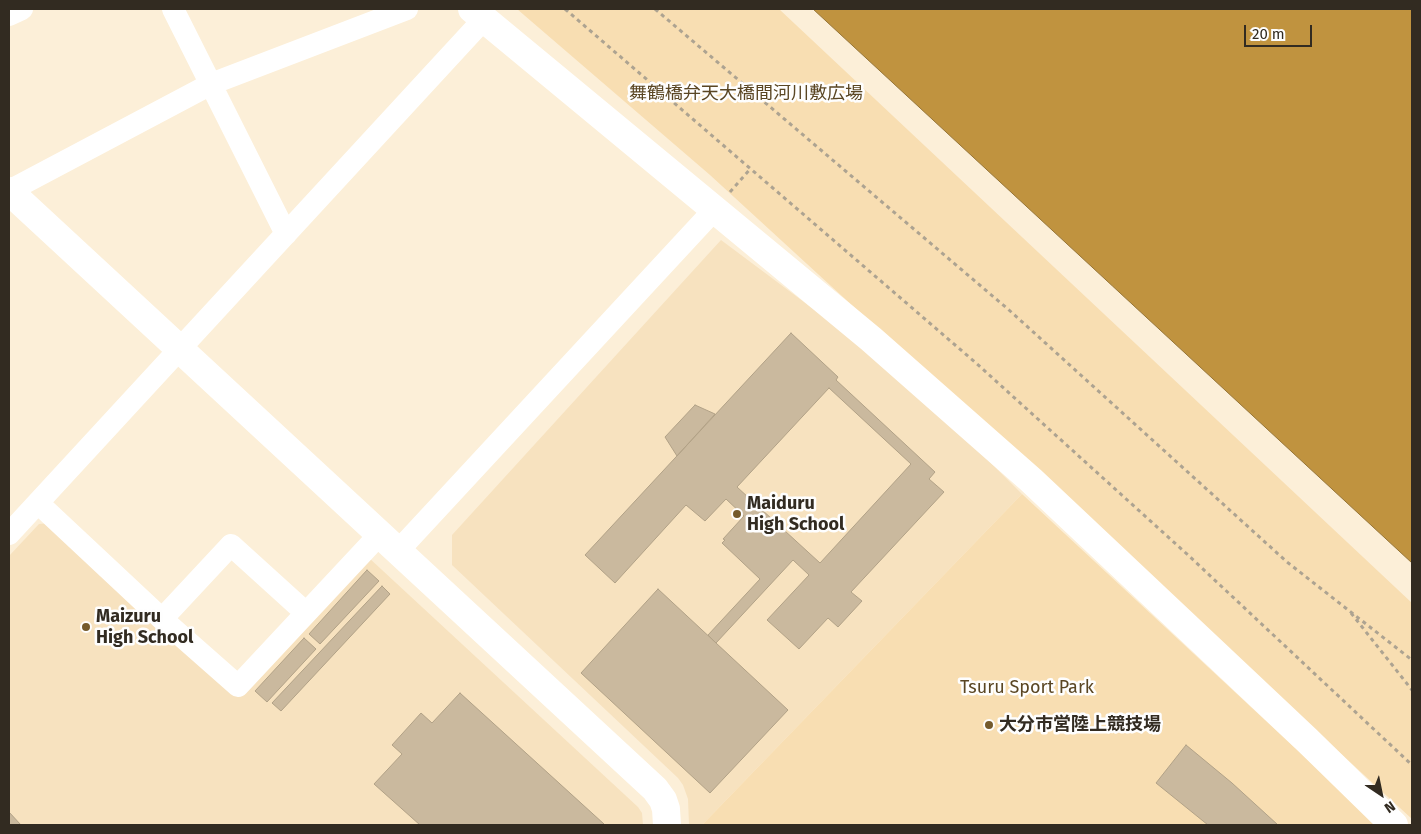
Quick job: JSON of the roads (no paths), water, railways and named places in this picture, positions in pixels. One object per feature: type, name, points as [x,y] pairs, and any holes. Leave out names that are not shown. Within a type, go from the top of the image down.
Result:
[{"type":"street","points":[[9,15],[22,9]]},
{"type":"street","points":[[173,9],[286,234]]},
{"type":"street","points":[[407,9],[211,84],[9,191],[655,789],[663,800],[667,825]]},
{"type":"street","points":[[9,534],[286,234],[478,14],[871,339],[1031,480],[1307,740],[1394,825]]},
{"type":"street","points":[[38,503],[162,619],[238,686],[306,613],[389,543],[714,210]]},
{"type":"street","points":[[162,619],[231,545],[306,613]]},
{"type":"place","name":"Maiduru High School","points":[[737,514]]},
{"type":"place","name":"Maizuru High School","points":[[86,627]]},
{"type":"place","name":"大分市営陸上競技場","points":[[989,725]]},
{"type":"park label","name":"舞鶴橋弁天大橋間河川敷広場","points":[[746,94]]},
{"type":"park label","name":"Tsuru Sport Park","points":[[1027,688]]}]
